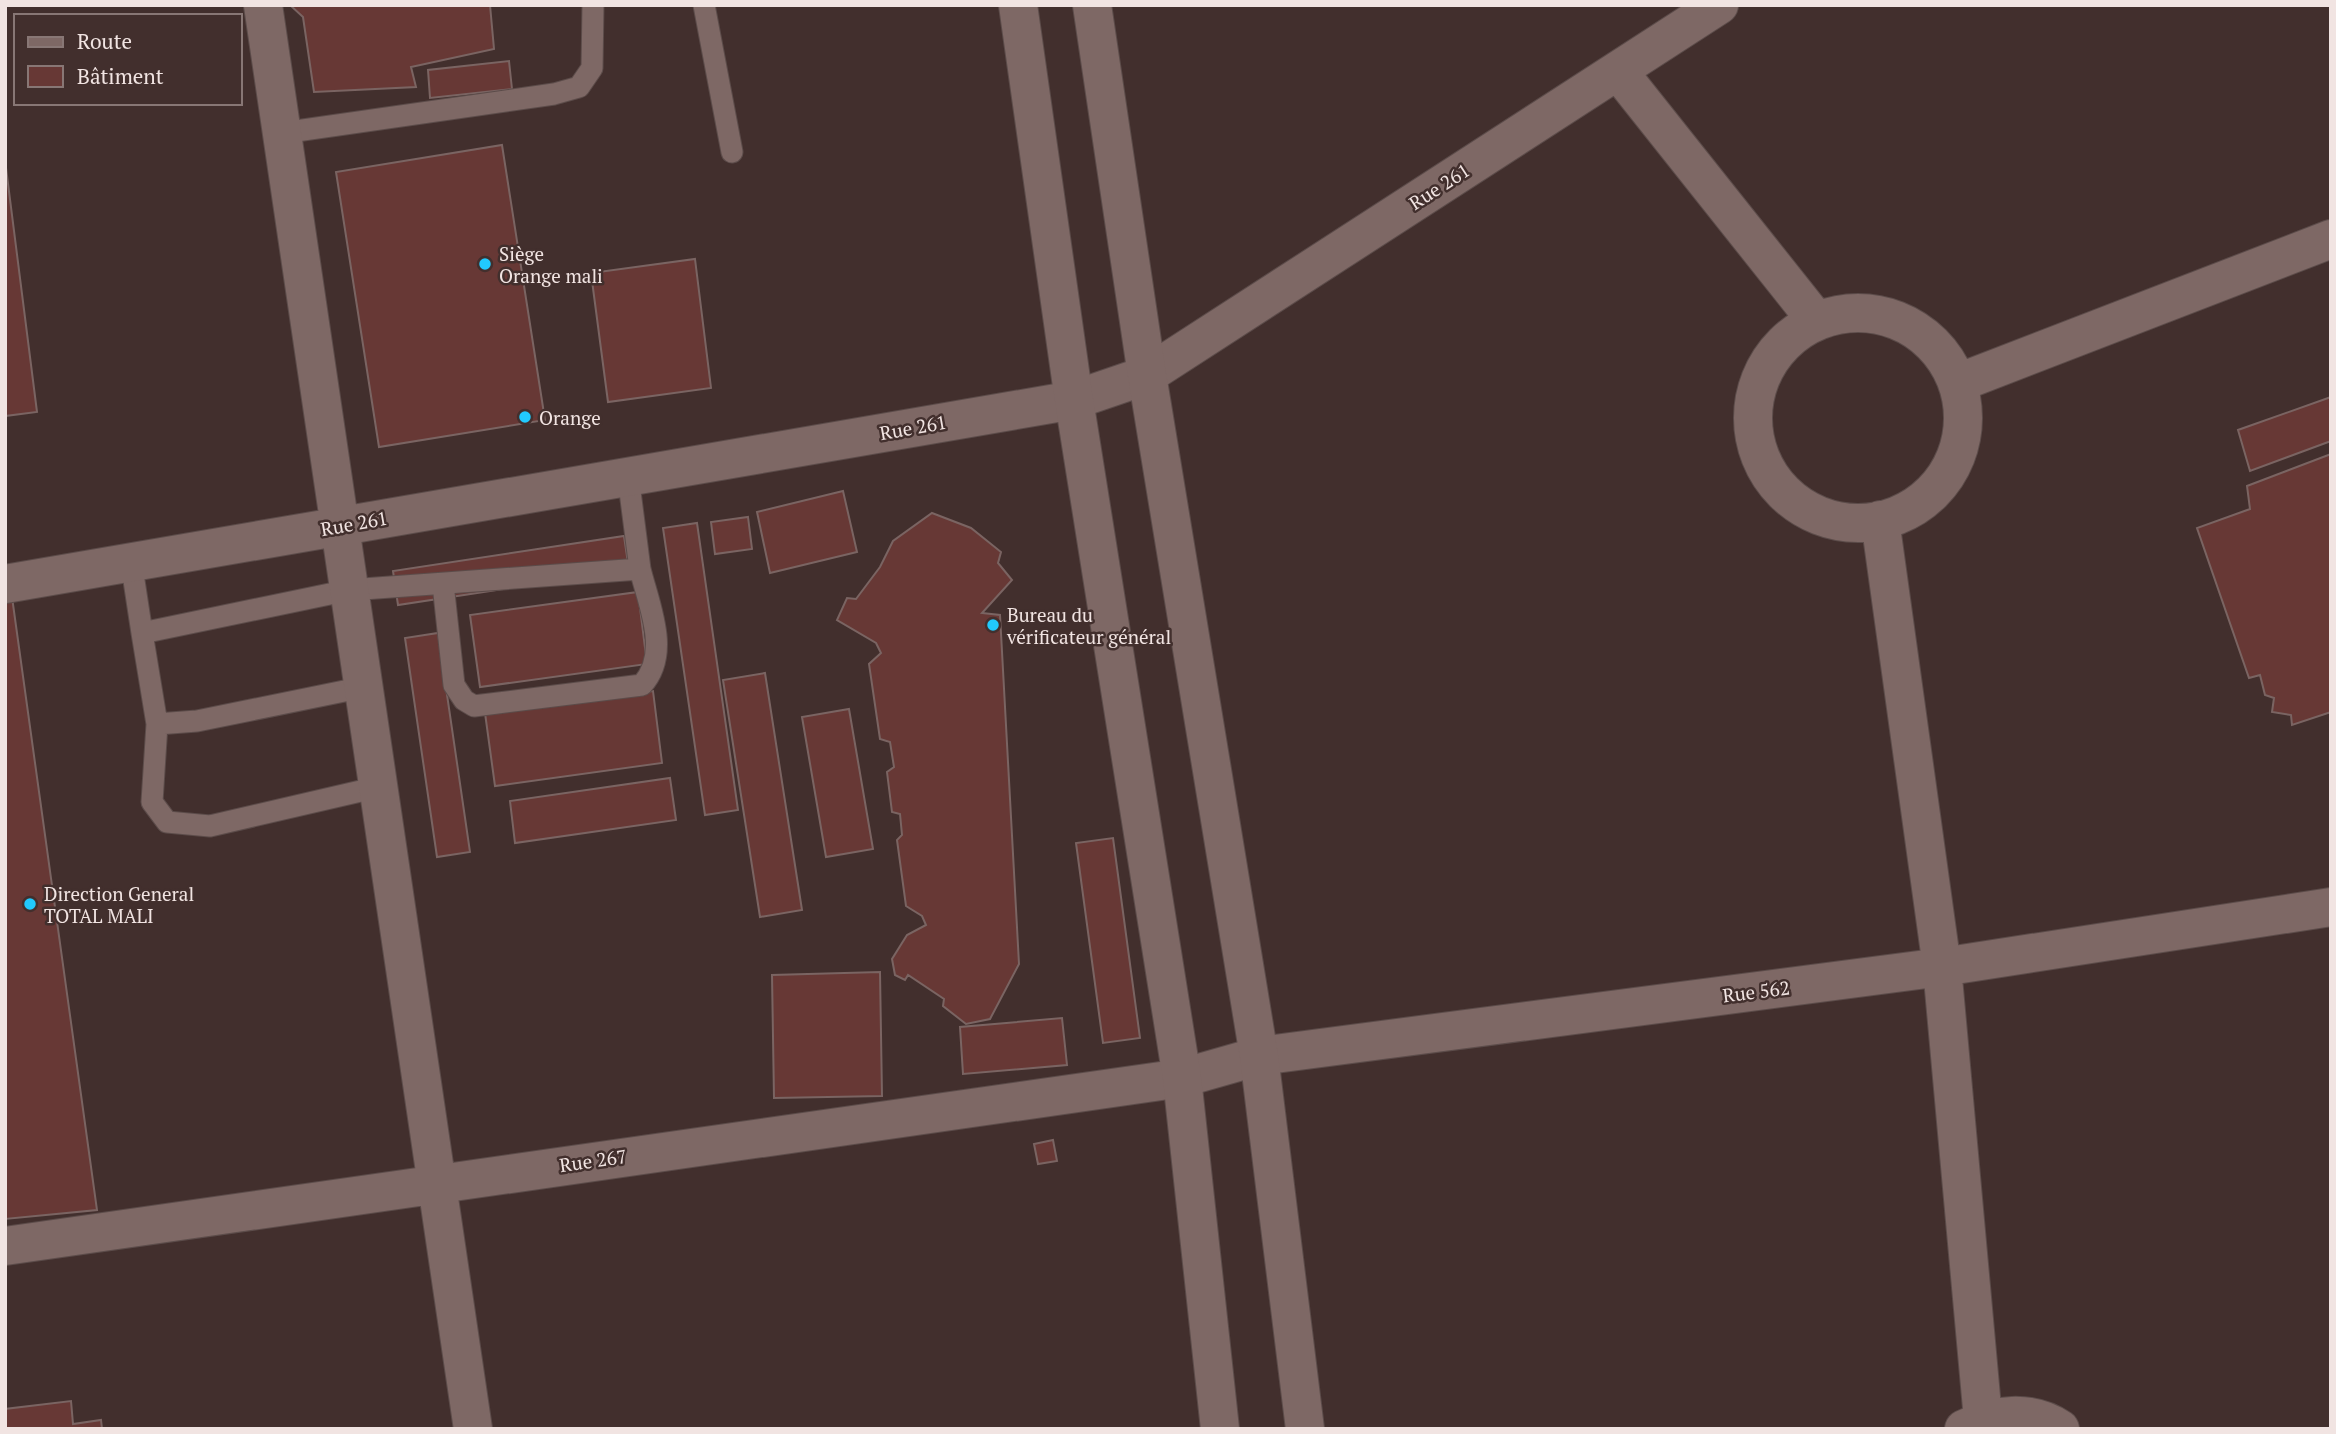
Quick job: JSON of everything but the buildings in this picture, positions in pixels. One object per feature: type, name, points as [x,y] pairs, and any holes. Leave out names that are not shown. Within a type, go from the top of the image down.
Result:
[{"type":"street","points":[[263,5],[473,1429]]},
{"type":"street","points":[[1018,5],[1074,400],[1182,1077],[1220,1429]]},
{"type":"street","points":[[1092,5],[1147,375],[1259,1056],[1305,1429]]},
{"type":"street","name":"Rue 261","points":[[5,584],[1074,400],[1147,375],[1718,5]]},
{"type":"street","points":[[1618,71],[1816,320]]},
{"type":"street","points":[[1958,383],[2331,239]]},
{"type":"street","points":[[1861,312],[1897,319],[1920,332],[1946,358],[1958,383],[1963,423],[1955,459],[1941,482],[1914,506],[1880,520],[1857,523],[1821,517],[1804,509],[1777,486],[1758,454],[1752,417],[1759,381],[1786,340],[1816,320],[1861,312]]},
{"type":"street","points":[[1880,520],[1942,967],[1974,1424],[2011,1415],[2050,1422],[2060,1429]]},
{"type":"street","name":"Rue 562","points":[[1182,1077],[1259,1056],[1942,967],[2331,906]]},
{"type":"street","name":"Rue 267","points":[[5,1246],[1182,1077]]},
{"type":"lane","points":[[282,133],[554,94],[579,87],[592,68],[593,5]]},
{"type":"lane","points":[[704,5],[732,152]]},
{"type":"lane","points":[[443,584],[454,685],[464,700],[474,706],[642,685],[653,673],[658,660],[655,630],[640,569],[628,476]]},
{"type":"lane","points":[[131,561],[157,724],[152,802],[167,822],[210,826],[379,787]]},
{"type":"lane","points":[[142,634],[349,590],[640,569]]},
{"type":"lane","points":[[157,724],[197,722],[364,687]]},
{"type":"place","name":"Siège Orange mali","points":[[485,264]]},
{"type":"place","name":"Orange","points":[[525,417]]},
{"type":"place","name":"Bureau du vérificateur général","points":[[993,625]]},
{"type":"place","name":"Direction General TOTAL MALI","points":[[30,904]]}]
